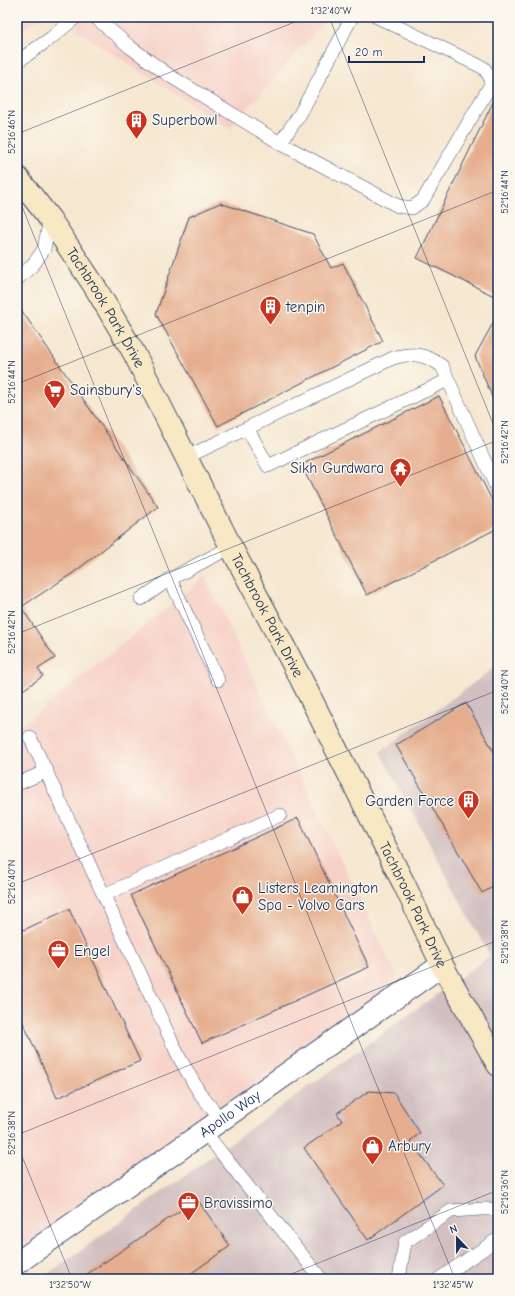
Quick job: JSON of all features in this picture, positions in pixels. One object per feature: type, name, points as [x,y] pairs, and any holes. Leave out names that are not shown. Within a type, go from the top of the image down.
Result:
[{"type":"street","name":"Tachbrook Park Drive","points":[[17,176],[50,219],[95,286],[134,353],[231,546],[300,677],[405,886],[442,965],[498,1065]]},
{"type":"street","name":"Apollo Way","points":[[17,1262],[442,965]]},
{"type":"lane","points":[[17,62],[76,17]]},
{"type":"lane","points":[[95,17],[130,47],[170,76],[280,143],[398,206],[412,208],[423,200],[490,86],[490,76],[484,68],[377,17]]},
{"type":"lane","points":[[280,143],[300,114],[352,17]]},
{"type":"lane","points":[[17,279],[33,265],[44,249],[50,219]]},
{"type":"lane","points":[[187,457],[393,358],[406,354],[418,355],[432,359],[442,366],[498,491]]},
{"type":"lane","points":[[247,428],[268,466],[448,380]]},
{"type":"lane","points":[[140,599],[170,578],[231,546]]},
{"type":"lane","points":[[170,578],[218,680]]},
{"type":"lane","points":[[30,737],[179,1057],[199,1092],[212,1125],[321,1279]]},
{"type":"lane","points":[[17,784],[47,771]]},
{"type":"lane","points":[[104,895],[280,815]]},
{"type":"lane","points":[[399,1279],[405,1242],[451,1211],[498,1209]]},
{"type":"lane","points":[[439,1279],[498,1239]]},
{"type":"shaded area","points":[[17,17],[42,17],[17,32]]},
{"type":"shaded area","points":[[74,17],[328,17],[230,129],[79,32]]},
{"type":"shaded area","points":[[205,577],[399,981],[17,1251],[17,729]]},
{"type":"shaded area","points":[[498,665],[498,1279],[41,1279],[490,956],[380,752]]},
{"type":"building","points":[[498,92],[498,298],[417,258]]},
{"type":"building","name":"tenpin","points":[[220,203],[313,234],[331,268],[343,263],[383,341],[218,426],[156,314],[189,217]]},
{"type":"building","name":"Sainsbury's","points":[[17,304],[158,507],[73,573],[21,607],[55,658],[38,669],[43,676],[17,694]]},
{"type":"building","points":[[498,314],[498,411],[475,356]]},
{"type":"building","name":"Sikh Gurdwara","points":[[439,396],[498,512],[498,528],[367,595],[301,465]]},
{"type":"building","name":"Garden Force","points":[[466,703],[498,759],[498,884],[482,893],[396,745]]},
{"type":"building","name":"Listers Leamington Spa - Volvo Cars","points":[[298,818],[369,967],[202,1043],[131,895]]},
{"type":"building","name":"Engel","points":[[69,909],[140,1061],[57,1098],[17,1009],[17,933]]},
{"type":"building","name":"Arbury","points":[[369,1091],[394,1093],[420,1133],[410,1141],[443,1185],[368,1240],[304,1148],[342,1121],[337,1113]]},
{"type":"building","name":"Bravissimo","points":[[197,1199],[230,1246],[183,1279],[80,1279]]},
{"type":"place","name":"Superbowl","points":[[137,140]]},
{"type":"place","name":"tenpin","points":[[270,326]]},
{"type":"place","name":"Sainsbury's","points":[[54,410]]},
{"type":"place","name":"Sikh Gurdwara","points":[[400,488]]},
{"type":"place","name":"Garden Force","points":[[469,820]]},
{"type":"place","name":"Listers Leamington Spa - Volvo Cars","points":[[243,916]]},
{"type":"place","name":"Engel","points":[[58,970]]},
{"type":"place","name":"Arbury","points":[[373,1166]]},
{"type":"place","name":"Bravissimo","points":[[188,1222]]}]
